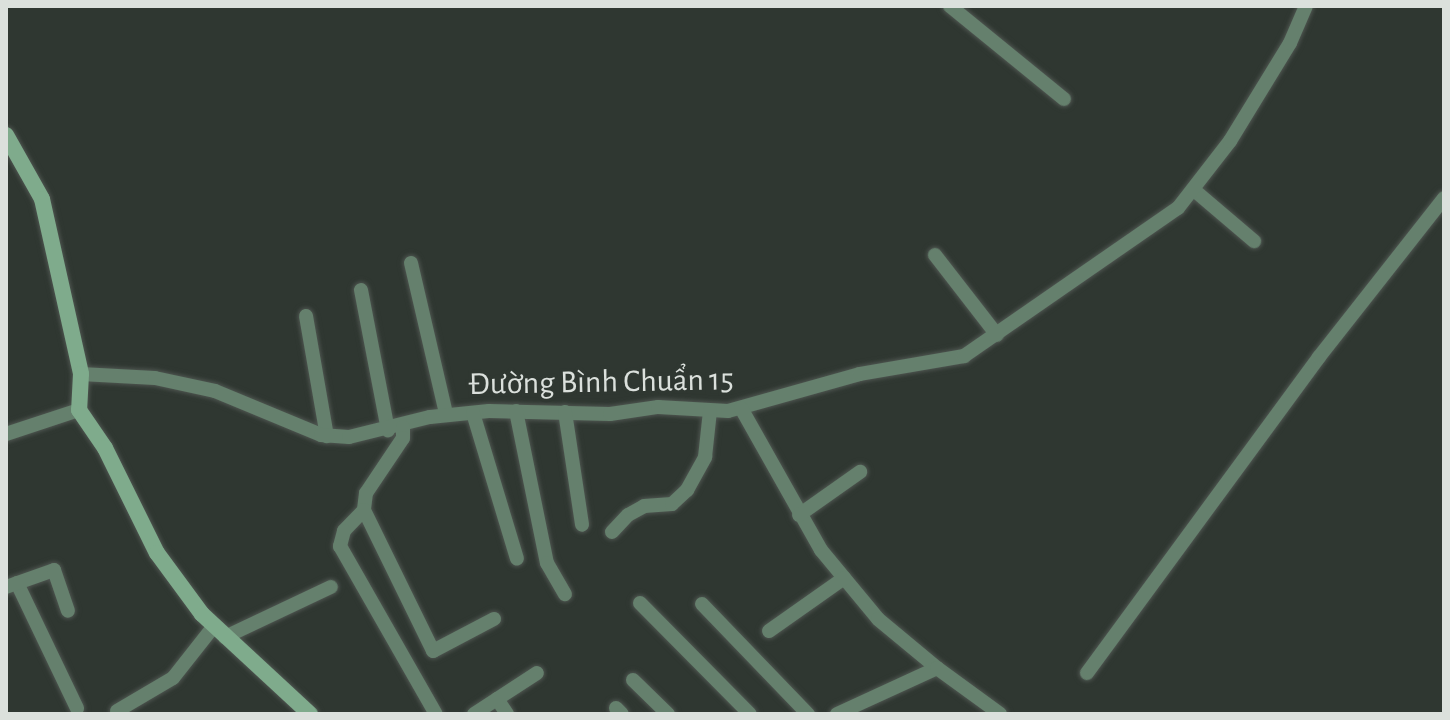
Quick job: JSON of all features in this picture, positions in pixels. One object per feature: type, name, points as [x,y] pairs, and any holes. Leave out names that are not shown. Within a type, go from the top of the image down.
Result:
[{"type":"street","points":[[950,6],[1064,99]]},
{"type":"street","name":"Đường Bình Chuẩn 15","points":[[81,374],[155,378],[215,391],[327,436],[395,428],[446,414],[516,411],[610,414],[658,407],[710,411],[741,408],[860,374],[964,356],[1153,228],[1194,190],[1290,43],[1306,6]]},
{"type":"street","points":[[6,135],[42,199],[81,374],[79,410],[105,448],[157,553],[219,632],[310,714]]},
{"type":"street","points":[[1194,190],[1254,241]]},
{"type":"street","points":[[1087,673],[1300,382],[1444,198]]},
{"type":"street","points":[[935,255],[997,335]]},
{"type":"street","points":[[411,263],[446,414]]},
{"type":"street","points":[[361,290],[395,428],[403,438],[366,493],[364,510],[433,651],[494,619]]},
{"type":"street","points":[[306,316],[327,436]]},
{"type":"street","points":[[741,408],[799,515],[878,619],[937,668],[1000,714]]},
{"type":"street","points":[[6,434],[79,410]]},
{"type":"street","points":[[516,411],[547,563],[565,594]]},
{"type":"street","points":[[612,532],[644,506],[672,504],[687,490],[705,457],[710,411]]},
{"type":"street","points":[[565,412],[582,525]]},
{"type":"street","points":[[473,413],[517,559]]},
{"type":"street","points":[[799,515],[860,472]]},
{"type":"street","points":[[364,510],[344,531],[340,546],[436,714]]},
{"type":"street","points":[[68,611],[54,570],[12,585],[77,708]]},
{"type":"street","points":[[769,631],[844,578]]},
{"type":"street","points":[[117,711],[173,678],[219,632],[331,587]]},
{"type":"street","points":[[640,603],[750,714]]},
{"type":"street","points":[[702,604],[808,714]]},
{"type":"street","points":[[837,714],[937,668]]},
{"type":"street","points":[[474,714],[537,673]]},
{"type":"street","points":[[633,680],[668,714]]},
{"type":"street","points":[[497,699],[507,714]]}]
